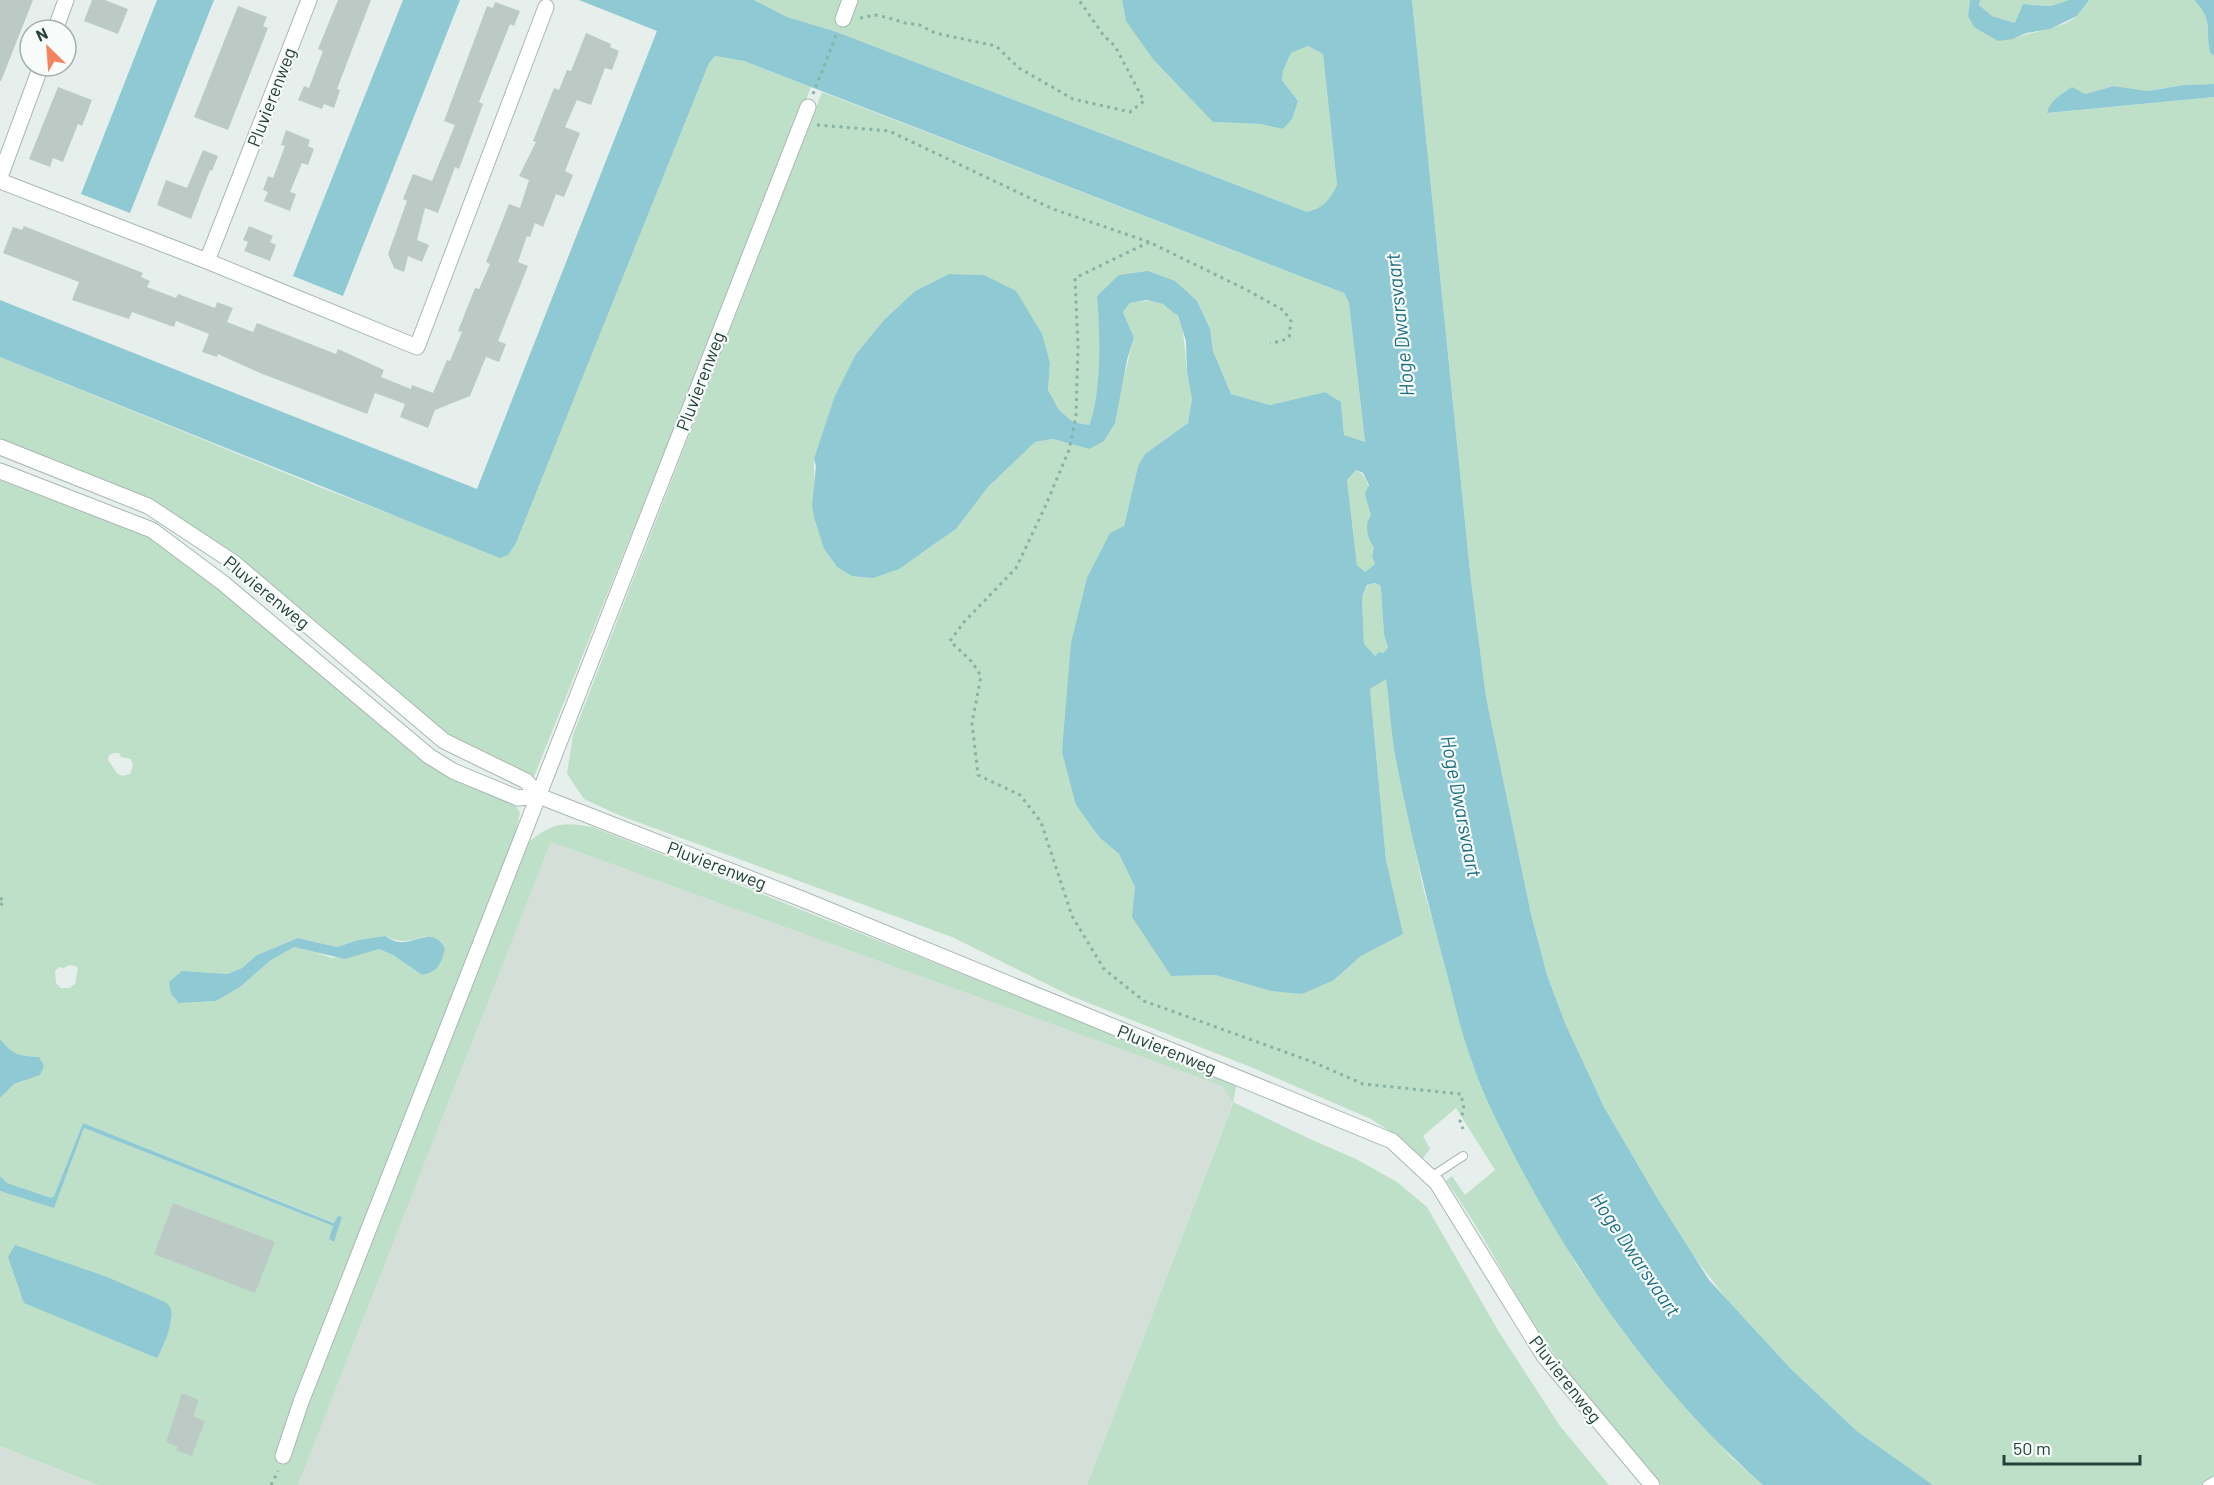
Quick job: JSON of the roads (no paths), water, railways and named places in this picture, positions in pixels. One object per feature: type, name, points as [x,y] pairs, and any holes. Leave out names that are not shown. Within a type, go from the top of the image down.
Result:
[{"type":"street","points":[[59,18],[66,0]]},
{"type":"street","name":"Pluvierenweg","points":[[207,261],[309,0]]},
{"type":"street","points":[[843,19],[850,0]]},
{"type":"street","points":[[37,78],[0,179],[417,347],[546,7]]},
{"type":"street","name":"Pluvierenweg","points":[[539,796],[808,107]]},
{"type":"street","name":"Pluvierenweg","points":[[0,447],[148,506],[233,562],[444,741],[526,781],[539,796]]},
{"type":"street","name":"Pluvierenweg","points":[[0,471],[152,530],[223,583],[429,756],[453,771],[518,798],[539,796],[813,903],[1392,1141],[1437,1183],[1544,1356],[1652,1485]]},
{"type":"street","points":[[283,1456],[301,1402],[539,796]]},
{"type":"lane","points":[[1431,1177],[1463,1156]]},
{"type":"lane","points":[[2207,1485],[2214,1481]]},
{"type":"water","points":[[157,0],[214,0],[130,213],[81,194]]},
{"type":"water","points":[[403,0],[460,0],[343,296],[293,276]]},
{"type":"water","name":"Hoge Dwarsvaart","points":[[579,0],[754,0],[787,17],[834,31],[1307,212],[1325,203],[1337,185],[1323,54],[1308,46],[1291,53],[1283,71],[1282,80],[1298,101],[1292,119],[1283,129],[1260,124],[1213,122],[1153,59],[1126,21],[1122,0],[1412,0],[1471,581],[1486,697],[1531,914],[1547,975],[1565,1023],[1604,1107],[1709,1280],[1792,1370],[1858,1432],[1933,1485],[1763,1485],[1692,1415],[1660,1378],[1599,1298],[1546,1214],[1522,1170],[1489,1104],[1468,1051],[1432,918],[1407,813],[1394,750],[1386,679],[1370,689],[1386,860],[1403,934],[1361,956],[1334,980],[1302,994],[1271,991],[1215,975],[1171,976],[1132,917],[1135,887],[1119,854],[1100,838],[1076,805],[1062,752],[1071,643],[1087,578],[1110,533],[1124,526],[1138,466],[1145,454],[1188,423],[1192,399],[1187,372],[1186,341],[1178,316],[1163,304],[1147,300],[1130,303],[1123,312],[1134,338],[1127,360],[1115,423],[1104,441],[1089,449],[1053,439],[1035,442],[988,487],[956,529],[899,569],[873,578],[852,576],[837,567],[824,549],[812,506],[816,466],[814,459],[834,398],[856,354],[884,320],[915,291],[949,274],[984,275],[1016,291],[1042,334],[1050,363],[1048,390],[1059,410],[1073,422],[1089,425],[1096,397],[1099,344],[1097,296],[1119,275],[1148,271],[1175,281],[1197,301],[1210,328],[1213,351],[1231,394],[1270,405],[1325,392],[1341,402],[1344,435],[1365,442],[1349,303],[1344,293],[744,61],[715,56],[709,63],[516,543],[508,555],[500,558],[0,357],[0,300],[477,489],[657,31]],"holes":[[[1356,470],[1363,473],[1369,485],[1365,494],[1371,515],[1367,531],[1374,547],[1372,556],[1375,564],[1365,572],[1357,565],[1347,480]],[[1375,583],[1380,585],[1381,589],[1384,635],[1388,648],[1375,656],[1364,644],[1362,597],[1367,585]]]},
{"type":"water","points":[[1970,0],[1980,0],[1979,5],[1992,16],[2015,23],[2023,4],[2051,6],[2069,0],[2089,0],[2077,16],[2050,29],[1998,41],[1974,27],[1968,16]]},
{"type":"water","points":[[2194,0],[2214,0],[2214,56],[2210,53],[2207,19]]},
{"type":"water","points":[[2214,84],[2214,97],[2047,113],[2054,101],[2072,87],[2085,94],[2114,86],[2148,91],[2184,85]]},
{"type":"water","points":[[385,936],[398,942],[435,938],[445,948],[440,963],[436,969],[422,975],[393,955],[379,949],[345,959],[294,947],[271,960],[240,987],[216,1001],[179,1003],[171,994],[169,982],[182,971],[227,974],[242,968],[257,955],[298,938],[337,947],[358,940]]},
{"type":"water","points":[[0,1039],[17,1054],[39,1057],[44,1066],[40,1075],[14,1084],[0,1098]]},
{"type":"water","points":[[83,1123],[334,1223],[338,1216],[342,1217],[334,1242],[329,1239],[333,1226],[84,1128],[54,1208],[0,1191],[0,1176],[7,1183],[51,1198],[54,1196]]},
{"type":"water","points":[[15,1245],[107,1277],[165,1302],[172,1315],[165,1342],[157,1358],[24,1303],[8,1257]]}]
